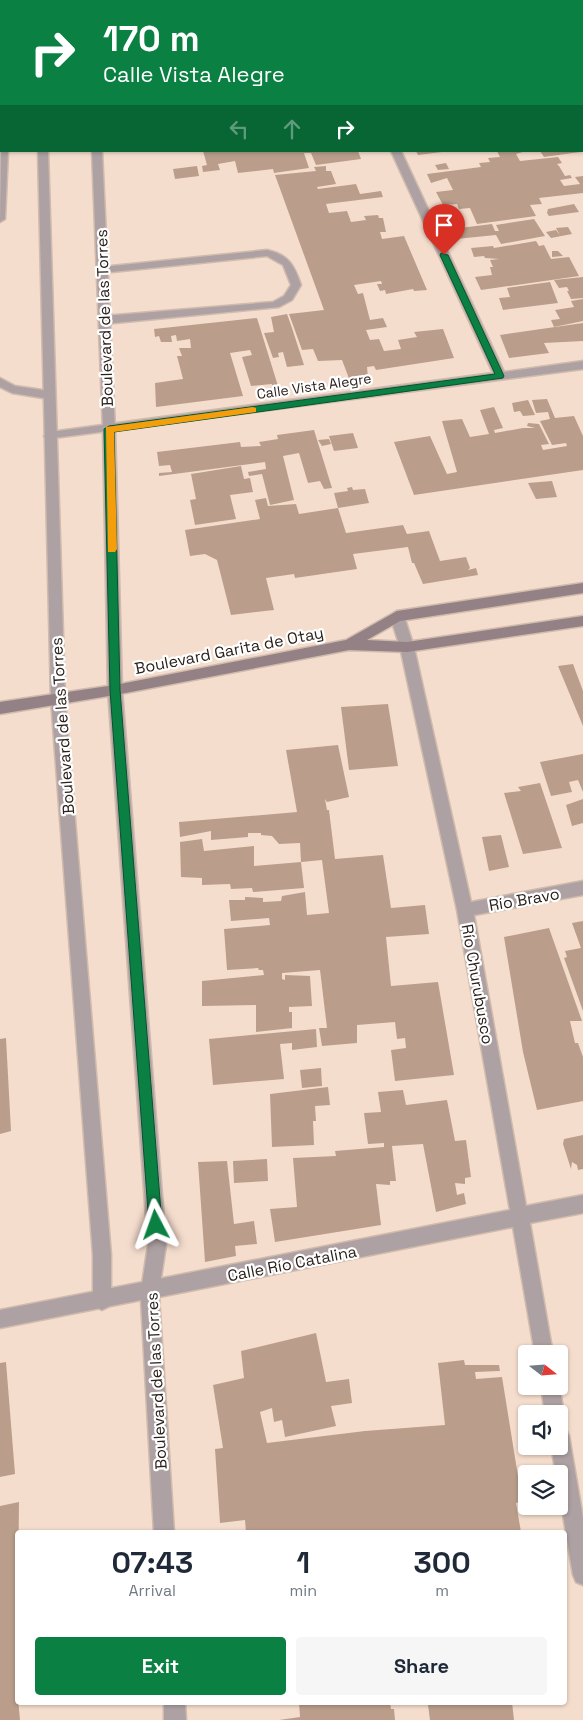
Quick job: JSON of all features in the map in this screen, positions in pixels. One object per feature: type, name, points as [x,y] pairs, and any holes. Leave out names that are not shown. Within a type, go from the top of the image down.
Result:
[{"type":"main road","name":"Boulevard Garita de Otay","points":[[348,645],[397,616],[583,588]]},
{"type":"main road","name":"Boulevard Garita de Otay","points":[[0,708],[115,690],[348,645],[406,647],[583,621]]},
{"type":"street","points":[[0,219],[2,152]]},
{"type":"street","name":"Boulevard de las Torres","points":[[42,152],[58,699],[102,1255],[102,1301]]},
{"type":"street","name":"Boulevard de las Torres","points":[[97,152],[109,429],[115,690],[157,1244],[150,1292],[164,1530]]},
{"type":"street","points":[[396,152],[500,376]]},
{"type":"street","points":[[102,270],[267,253],[281,255],[288,262],[296,285],[288,298],[275,305],[104,320]]},
{"type":"street","name":"Calle Vista Alegre","points":[[50,436],[583,365]]},
{"type":"street","points":[[0,382],[12,389],[49,395]]},
{"type":"street","name":"Río Churubusco","points":[[397,616],[406,647],[465,910],[542,1345]]},
{"type":"street","name":"Río Bravo","points":[[465,910],[583,888]]},
{"type":"street","name":"Calle Río Catalina","points":[[0,1319],[150,1292],[583,1204]]},
{"type":"street","points":[[562,1455],[583,1575]]},
{"type":"street","points":[[174,1705],[175,1720]]},
{"type":"building","points":[[203,152],[358,152],[361,159],[316,165],[311,153],[304,153],[309,168],[274,173],[273,169],[238,173],[235,161],[218,164],[220,170],[203,172],[202,166],[207,165]]},
{"type":"building","points":[[416,152],[442,152],[418,155]]},
{"type":"building","points":[[498,152],[523,152],[516,154],[520,161],[558,157],[562,163],[557,164],[565,176],[570,175],[572,178],[560,180],[564,186],[580,184],[575,177],[583,176],[583,193],[539,198],[542,204],[530,205],[536,216],[477,224],[470,208],[459,209],[457,204],[443,205],[436,192],[453,190],[447,178],[431,183],[427,174],[481,167],[479,163],[490,162],[488,158],[500,157]]},
{"type":"building","points":[[541,152],[580,152],[544,157]]},
{"type":"building","points":[[446,163],[449,169],[438,170],[435,165]]},
{"type":"building","points":[[197,166],[199,176],[175,179],[173,169]]},
{"type":"building","points":[[326,166],[326,171],[331,171],[336,184],[317,187],[318,189],[356,184],[360,194],[381,191],[383,197],[326,204],[329,213],[347,211],[351,222],[366,220],[364,216],[378,215],[379,218],[383,218],[386,232],[380,232],[382,239],[404,236],[427,290],[414,291],[413,289],[386,294],[385,290],[380,291],[377,284],[382,284],[381,281],[354,285],[358,294],[363,293],[370,320],[383,318],[387,327],[366,330],[370,340],[379,339],[384,351],[401,349],[398,340],[417,337],[414,332],[443,329],[454,358],[376,370],[374,366],[367,367],[368,378],[350,381],[342,360],[318,361],[313,349],[302,350],[289,314],[324,310],[275,175],[316,171],[314,167]]},
{"type":"building","points":[[574,204],[579,212],[549,216],[547,213],[548,209]]},
{"type":"building","points":[[534,219],[545,236],[501,244],[496,235],[456,239],[452,229],[492,224],[495,231],[499,231],[496,225]]},
{"type":"building","points":[[568,227],[572,234],[551,238],[546,232],[556,230],[560,235],[556,228]]},
{"type":"building","points":[[536,241],[539,246],[544,245],[551,259],[569,257],[579,276],[481,290],[475,277],[492,275],[490,267],[493,267],[490,260],[499,259],[485,258],[484,256],[474,257],[471,248],[493,246],[494,248]]},
{"type":"building","points":[[552,251],[558,251],[563,256],[552,257]]},
{"type":"building","points":[[583,277],[583,298],[571,299],[567,287],[559,288],[554,280]]},
{"type":"building","points":[[550,282],[558,303],[503,310],[499,298],[510,297],[507,288]]},
{"type":"building","points":[[583,299],[583,321],[554,327],[551,320],[560,319],[555,310],[574,307],[571,301]]},
{"type":"building","points":[[287,314],[304,365],[287,367],[283,352],[278,353],[279,357],[273,358],[264,333],[274,332],[271,317]]},
{"type":"building","points":[[257,318],[278,386],[272,386],[272,384],[251,386],[242,357],[252,355],[250,350],[230,353],[243,396],[156,407],[155,383],[183,379],[177,356],[182,356],[179,348],[191,348],[190,339],[177,341],[176,335],[171,336],[172,342],[161,342],[159,336],[155,337],[154,329]]},
{"type":"building","points":[[583,323],[583,341],[544,343],[549,353],[509,358],[500,335]]},
{"type":"building","points":[[547,399],[555,418],[574,416],[583,436],[583,470],[414,495],[394,442],[430,436],[447,474],[457,472],[442,421],[462,419],[470,437],[489,434],[480,410],[494,407],[503,428],[494,430],[495,433],[535,428],[527,426],[528,423],[539,424],[549,444],[541,445],[543,450],[567,446],[566,443],[552,445],[540,421],[550,419],[548,412],[536,413],[532,400]]},
{"type":"building","points":[[528,400],[535,415],[523,416],[520,411],[514,412],[512,403]]},
{"type":"building","points":[[314,430],[332,488],[324,489],[320,481],[308,483],[299,453],[283,456],[294,500],[270,505],[262,474],[249,476],[248,472],[266,469],[265,462],[159,476],[159,473],[172,472],[170,465],[159,466],[157,452],[240,442],[241,447],[261,446],[259,442],[278,439],[277,435]]},
{"type":"building","points":[[353,433],[358,448],[334,451],[329,436]]},
{"type":"building","points":[[329,439],[331,444],[322,446],[318,440]]},
{"type":"building","points":[[241,466],[244,479],[250,478],[253,492],[230,495],[236,519],[195,525],[190,500],[196,499],[191,474]]},
{"type":"building","points":[[552,481],[557,497],[536,499],[528,483]]},
{"type":"building","points":[[352,487],[353,490],[365,489],[369,503],[338,508],[334,493],[348,491],[347,488]]},
{"type":"building","points":[[266,498],[268,506],[296,504],[299,514],[338,508],[346,533],[403,525],[407,534],[429,531],[440,561],[466,557],[470,568],[468,570],[476,568],[478,575],[423,584],[414,563],[412,563],[408,547],[353,554],[357,569],[295,578],[294,574],[266,578],[274,610],[231,615],[217,560],[205,554],[190,556],[185,530],[260,519],[255,500]]},
{"type":"building","points":[[573,664],[583,691],[583,726],[558,666]]},
{"type":"building","points":[[388,704],[398,766],[349,770],[341,707]]},
{"type":"building","points":[[338,745],[349,797],[327,802],[325,799],[327,810],[329,810],[335,859],[383,855],[391,908],[425,905],[429,934],[386,937],[391,986],[438,982],[454,1075],[395,1081],[391,1050],[406,1048],[405,1038],[397,1039],[395,1022],[357,1025],[357,1043],[322,1046],[319,1028],[327,1028],[320,970],[282,973],[282,979],[285,980],[285,975],[310,976],[312,1006],[289,1007],[289,1012],[292,1012],[292,1028],[256,1032],[256,1005],[202,1006],[202,981],[264,975],[263,970],[258,968],[227,970],[224,929],[270,925],[269,918],[231,921],[229,900],[245,900],[245,897],[263,898],[263,902],[281,901],[282,896],[305,892],[307,915],[329,913],[322,860],[301,862],[300,843],[279,844],[272,836],[261,835],[261,833],[248,833],[248,837],[211,840],[211,831],[180,837],[179,822],[297,812],[286,750]]},
{"type":"building","points":[[583,754],[583,792],[578,780],[569,782],[572,792],[551,796],[540,762]]},
{"type":"building","points":[[540,783],[562,848],[523,854],[504,793],[521,791],[518,787]]},
{"type":"building","points":[[583,799],[583,823],[572,826],[566,805]]},
{"type":"building","points":[[501,835],[509,867],[489,871],[482,837]]},
{"type":"building","points":[[202,839],[204,851],[254,846],[254,866],[301,862],[304,888],[253,892],[252,888],[231,889],[230,884],[202,885],[202,878],[181,877],[180,842]]},
{"type":"building","points":[[583,921],[583,1011],[564,958],[567,957],[565,951],[581,948],[572,923]]},
{"type":"building","points":[[549,928],[582,1021],[570,1021],[575,1043],[578,1043],[583,1057],[583,1101],[537,1110],[523,1052],[504,937]]},
{"type":"building","points":[[316,1029],[317,1047],[292,1050],[292,1043],[280,1044],[284,1079],[213,1085],[209,1039]]},
{"type":"building","points":[[6,1038],[11,1131],[0,1134],[0,1039]]},
{"type":"building","points":[[321,1068],[322,1086],[302,1088],[300,1070]]},
{"type":"building","points":[[328,1087],[330,1105],[315,1106],[316,1121],[313,1121],[314,1145],[272,1147],[270,1094]]},
{"type":"building","points":[[403,1090],[406,1105],[447,1100],[455,1141],[466,1140],[471,1177],[465,1178],[465,1184],[455,1183],[457,1195],[464,1193],[466,1204],[436,1212],[423,1144],[392,1146],[396,1181],[390,1181],[390,1185],[376,1184],[381,1225],[275,1242],[270,1209],[297,1207],[293,1158],[336,1156],[335,1151],[384,1147],[384,1143],[368,1144],[364,1113],[381,1112],[378,1092]]},
{"type":"building","points":[[583,1135],[583,1169],[578,1170],[577,1165],[572,1162],[571,1169],[563,1144],[564,1139]]},
{"type":"building","points":[[267,1159],[268,1181],[234,1183],[233,1161]]},
{"type":"building","points":[[227,1161],[234,1224],[254,1221],[257,1244],[235,1246],[236,1256],[205,1262],[198,1162]]},
{"type":"building","points":[[316,1333],[326,1382],[349,1379],[352,1403],[331,1406],[336,1426],[285,1437],[282,1420],[274,1422],[272,1408],[260,1412],[267,1443],[365,1431],[445,1425],[438,1363],[464,1360],[465,1365],[499,1365],[500,1371],[475,1372],[476,1379],[502,1377],[518,1476],[518,1502],[516,1503],[521,1530],[246,1530],[245,1520],[220,1523],[215,1449],[223,1448],[213,1385],[244,1378],[241,1351]]},
{"type":"building","points":[[6,1362],[15,1474],[0,1477],[0,1363]]},
{"type":"building","points":[[19,1502],[19,1530],[15,1530],[15,1705],[19,1705],[20,1720],[0,1720],[0,1506]]},
{"type":"building","points":[[299,1705],[390,1705],[391,1709],[394,1709],[395,1720],[279,1720],[300,1717]]},
{"type":"building","points":[[428,1705],[512,1705],[514,1720],[430,1720]]},
{"type":"slow traffic","points":[[112,549],[109,429],[253,410]]},
{"type":"route","points":[[156,1225],[115,690],[109,429],[500,376],[444,255]]}]
